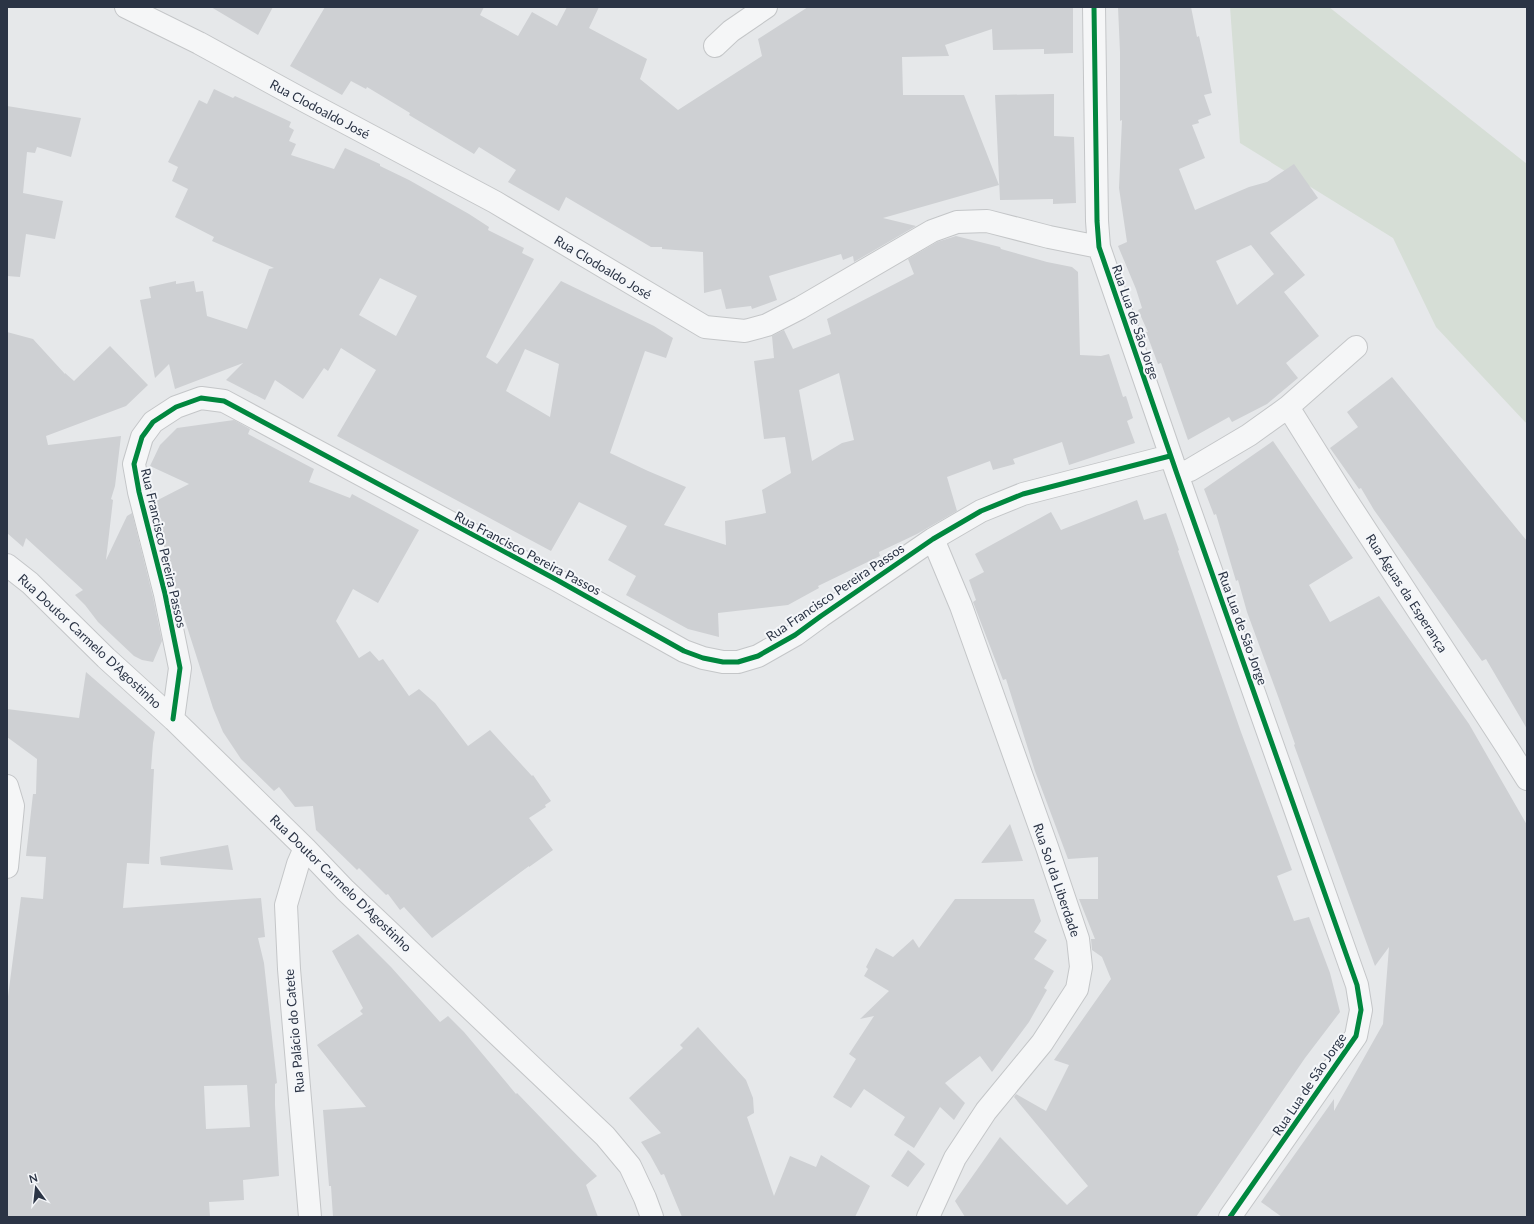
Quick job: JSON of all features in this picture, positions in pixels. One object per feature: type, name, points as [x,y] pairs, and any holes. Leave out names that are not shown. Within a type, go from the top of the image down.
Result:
[{"type":"street","name":"Rua Clodoaldo José","points":[[126,7],[199,43],[495,202],[705,327],[745,331],[767,325],[800,308],[932,231],[957,222],[987,221],[1049,237],[1099,247]]},
{"type":"street","points":[[716,46],[731,31],[766,7]]},
{"type":"street","name":"Rua Lua de São Jorge","points":[[1094,7],[1097,221],[1099,247],[1173,465],[1357,985],[1361,1010],[1356,1036],[1230,1217]]},
{"type":"street","name":"Rua Francisco Pereira Passos","points":[[173,719],[180,668],[165,594],[139,492],[134,464],[142,437],[153,422],[176,407],[201,398],[224,401],[684,650],[703,658],[716,661],[738,662],[758,656],[788,639],[933,539],[981,511],[1022,494],[1173,465],[1190,470],[1248,435],[1288,407],[1356,347]]},
{"type":"street","name":"Rua Águas da Esperança","points":[[1288,407],[1527,779]]},
{"type":"street","name":"Rua Sol da Liberdade","points":[[928,1217],[955,1158],[986,1111],[1042,1043],[1077,989],[1081,967],[1078,939],[1047,847],[961,606],[933,539]]},
{"type":"street","name":"Rua Doutor Carmelo D'Agostinho","points":[[7,565],[30,583],[106,658],[173,719],[305,848],[345,890],[605,1136],[630,1166],[652,1217]]},
{"type":"street","points":[[7,786],[13,806],[7,867]]},
{"type":"street","name":"Rua Palácio do Catete","points":[[305,848],[298,864],[286,905],[289,969],[310,1217]]},
{"type":"shaded area","points":[[1230,7],[1329,7],[1527,164],[1527,424],[1436,327],[1393,238],[1240,143]]},
{"type":"building","points":[[211,7],[273,7],[258,35]]},
{"type":"building","points":[[325,7],[484,7],[480,15],[518,36],[532,12],[557,26],[567,7],[599,7],[589,28],[647,59],[640,79],[678,110],[762,56],[758,39],[808,7],[1073,7],[1073,53],[1044,54],[1044,49],[993,50],[992,29],[945,45],[949,56],[902,57],[903,95],[964,95],[999,185],[883,218],[916,226],[854,262],[853,256],[843,260],[841,254],[769,276],[777,300],[752,309],[751,306],[726,309],[721,289],[704,293],[703,252],[651,247],[566,197],[559,211],[508,182],[516,170],[479,147],[474,154],[409,115],[410,113],[367,87],[366,89],[351,81],[342,95],[290,66]]},
{"type":"building","points":[[1118,7],[1191,7],[1197,37],[1199,36],[1212,93],[1204,95],[1211,115],[1198,120],[1199,123],[1192,125],[1205,158],[1179,169],[1195,210],[1249,187],[1267,182],[1294,164],[1318,198],[1270,233],[1305,275],[1284,292],[1319,336],[1286,363],[1298,378],[1267,404],[1232,422],[1229,417],[1188,440],[1161,363],[1158,364],[1146,332],[1148,332],[1138,310],[1142,308],[1136,289],[1118,246],[1127,242],[1119,188],[1122,120],[1120,121],[1120,52]],"holes":[[[1251,245],[1274,274],[1237,305],[1216,261]]]},
{"type":"building","points":[[214,89],[233,98],[235,96],[291,122],[289,127],[294,130],[289,141],[296,144],[291,155],[334,169],[345,148],[380,164],[380,166],[409,180],[469,214],[489,227],[488,230],[524,248],[522,253],[534,259],[486,357],[497,364],[561,281],[654,326],[673,338],[666,358],[645,351],[610,453],[686,487],[664,525],[726,545],[725,521],[766,513],[762,490],[791,473],[785,437],[764,439],[754,361],[774,358],[772,336],[784,330],[793,349],[831,334],[827,319],[914,274],[908,259],[937,242],[956,236],[1000,247],[1001,249],[1047,262],[1072,267],[1078,272],[1080,355],[1101,356],[1109,354],[1123,397],[1126,396],[1133,418],[1127,421],[1135,443],[1069,465],[1062,442],[1013,459],[1015,464],[993,470],[990,461],[947,477],[957,511],[917,534],[879,552],[880,556],[818,586],[819,588],[788,605],[718,613],[719,637],[688,629],[626,595],[636,576],[608,560],[627,526],[579,502],[551,551],[337,436],[376,370],[341,348],[328,371],[324,368],[303,399],[275,380],[265,400],[226,380],[243,363],[175,389],[169,364],[155,378],[140,300],[151,298],[149,287],[176,281],[176,284],[194,281],[196,292],[203,291],[207,316],[247,329],[269,269],[274,268],[212,241],[214,237],[175,217],[188,189],[172,181],[178,167],[168,162],[199,100],[207,104]],"holes":[[[380,278],[417,296],[396,336],[359,315]],[[525,349],[559,364],[550,417],[506,391]],[[839,373],[854,440],[842,443],[812,461],[799,390]]]},
{"type":"building","points":[[1054,94],[1054,136],[1074,137],[1076,203],[1053,204],[1053,199],[1000,200],[995,95]]},
{"type":"building","points":[[7,106],[81,118],[71,157],[37,147],[35,153],[27,152],[23,193],[63,201],[55,239],[26,234],[20,277],[7,276]]},
{"type":"building","points":[[7,332],[33,339],[65,374],[74,381],[110,346],[148,385],[126,406],[46,436],[48,445],[121,436],[115,486],[111,499],[113,500],[106,560],[127,516],[132,513],[153,597],[162,641],[153,662],[142,660],[134,656],[98,622],[75,595],[83,590],[26,538],[23,547],[7,533]]},
{"type":"building","points":[[1392,377],[1527,541],[1527,729],[1486,659],[1482,661],[1374,510],[1361,488],[1359,489],[1330,448],[1358,427],[1347,412]]},
{"type":"building","points":[[234,420],[250,429],[248,434],[314,469],[309,482],[350,498],[352,494],[419,530],[378,603],[353,589],[336,621],[359,658],[370,651],[379,661],[383,659],[409,696],[419,689],[435,703],[468,746],[490,730],[532,776],[533,775],[551,801],[545,805],[546,807],[529,818],[553,850],[432,938],[404,907],[400,910],[388,894],[386,895],[359,868],[357,870],[316,830],[313,806],[295,807],[279,787],[274,791],[241,759],[223,732],[213,708],[181,608],[154,502],[189,484],[150,466],[160,445],[177,428]]},
{"type":"building","points":[[1273,441],[1353,558],[1309,585],[1330,622],[1379,596],[1469,724],[1527,825],[1527,1217],[1282,1217],[1261,1202],[1334,1099],[1334,1111],[1383,1024],[1389,947],[1375,966],[1294,745],[1295,744],[1247,612],[1238,580],[1236,581],[1216,514],[1214,515],[1204,489]]},
{"type":"building","points":[[1137,500],[1144,520],[1166,513],[1241,732],[1292,870],[1277,876],[1294,921],[1309,917],[1330,973],[1340,1012],[1305,1058],[1196,1217],[965,1217],[955,1201],[1000,1137],[1067,1205],[1088,1186],[1014,1097],[1016,1094],[1046,1111],[1069,1065],[1054,1060],[1111,979],[1102,957],[1092,950],[1091,939],[1095,939],[1079,899],[1098,899],[1098,857],[1068,859],[1035,771],[1006,679],[1003,680],[973,602],[976,600],[969,580],[984,572],[975,554],[1051,512],[1061,530]]},
{"type":"building","points":[[86,672],[155,732],[151,769],[154,769],[149,864],[127,863],[123,908],[261,898],[265,937],[258,938],[264,963],[277,1083],[275,1084],[275,1105],[279,1176],[243,1180],[244,1200],[209,1202],[210,1217],[7,1217],[7,1004],[21,897],[43,899],[46,857],[26,856],[33,794],[36,794],[37,759],[7,737],[7,709],[79,718]],"holes":[[[247,1085],[250,1127],[206,1129],[204,1086]]]},
{"type":"building","points":[[1010,824],[1023,861],[981,863]]},
{"type":"building","points":[[228,845],[233,870],[161,865],[160,857]]},
{"type":"building","points":[[955,899],[1034,899],[1041,921],[1034,932],[1047,940],[1034,959],[1054,971],[1044,988],[1047,990],[1029,1022],[992,1072],[980,1056],[945,1083],[965,1103],[954,1120],[940,1107],[914,1148],[894,1135],[905,1117],[864,1089],[851,1108],[833,1097],[856,1059],[849,1054],[874,1016],[860,1019],[889,991],[864,976],[868,969],[866,967],[876,948],[893,957],[913,939],[919,948]]},
{"type":"building","points":[[358,934],[391,967],[440,1022],[448,1016],[464,1032],[516,1094],[517,1093],[597,1176],[586,1185],[598,1217],[333,1217],[323,1110],[366,1107],[317,1045],[363,1014],[360,1011],[363,1008],[332,951]]},
{"type":"building","points":[[698,1027],[746,1080],[753,1098],[754,1113],[747,1117],[774,1196],[790,1156],[816,1167],[821,1155],[870,1186],[855,1217],[682,1217],[664,1174],[661,1175],[641,1142],[661,1133],[629,1098],[683,1048],[680,1045]]},
{"type":"building","points":[[908,1150],[925,1164],[908,1187],[891,1176]]},
{"type":"cycle path","points":[[1094,7],[1097,221],[1099,247],[1177,474],[1357,985],[1361,1010],[1356,1036],[1230,1217]]},
{"type":"cycle path","points":[[173,719],[180,668],[165,594],[139,492],[134,464],[142,437],[153,422],[176,407],[201,398],[224,401],[557,580],[684,651],[703,658],[723,662],[738,662],[758,656],[795,635],[933,539],[981,511],[1023,494],[1170,456]]}]
